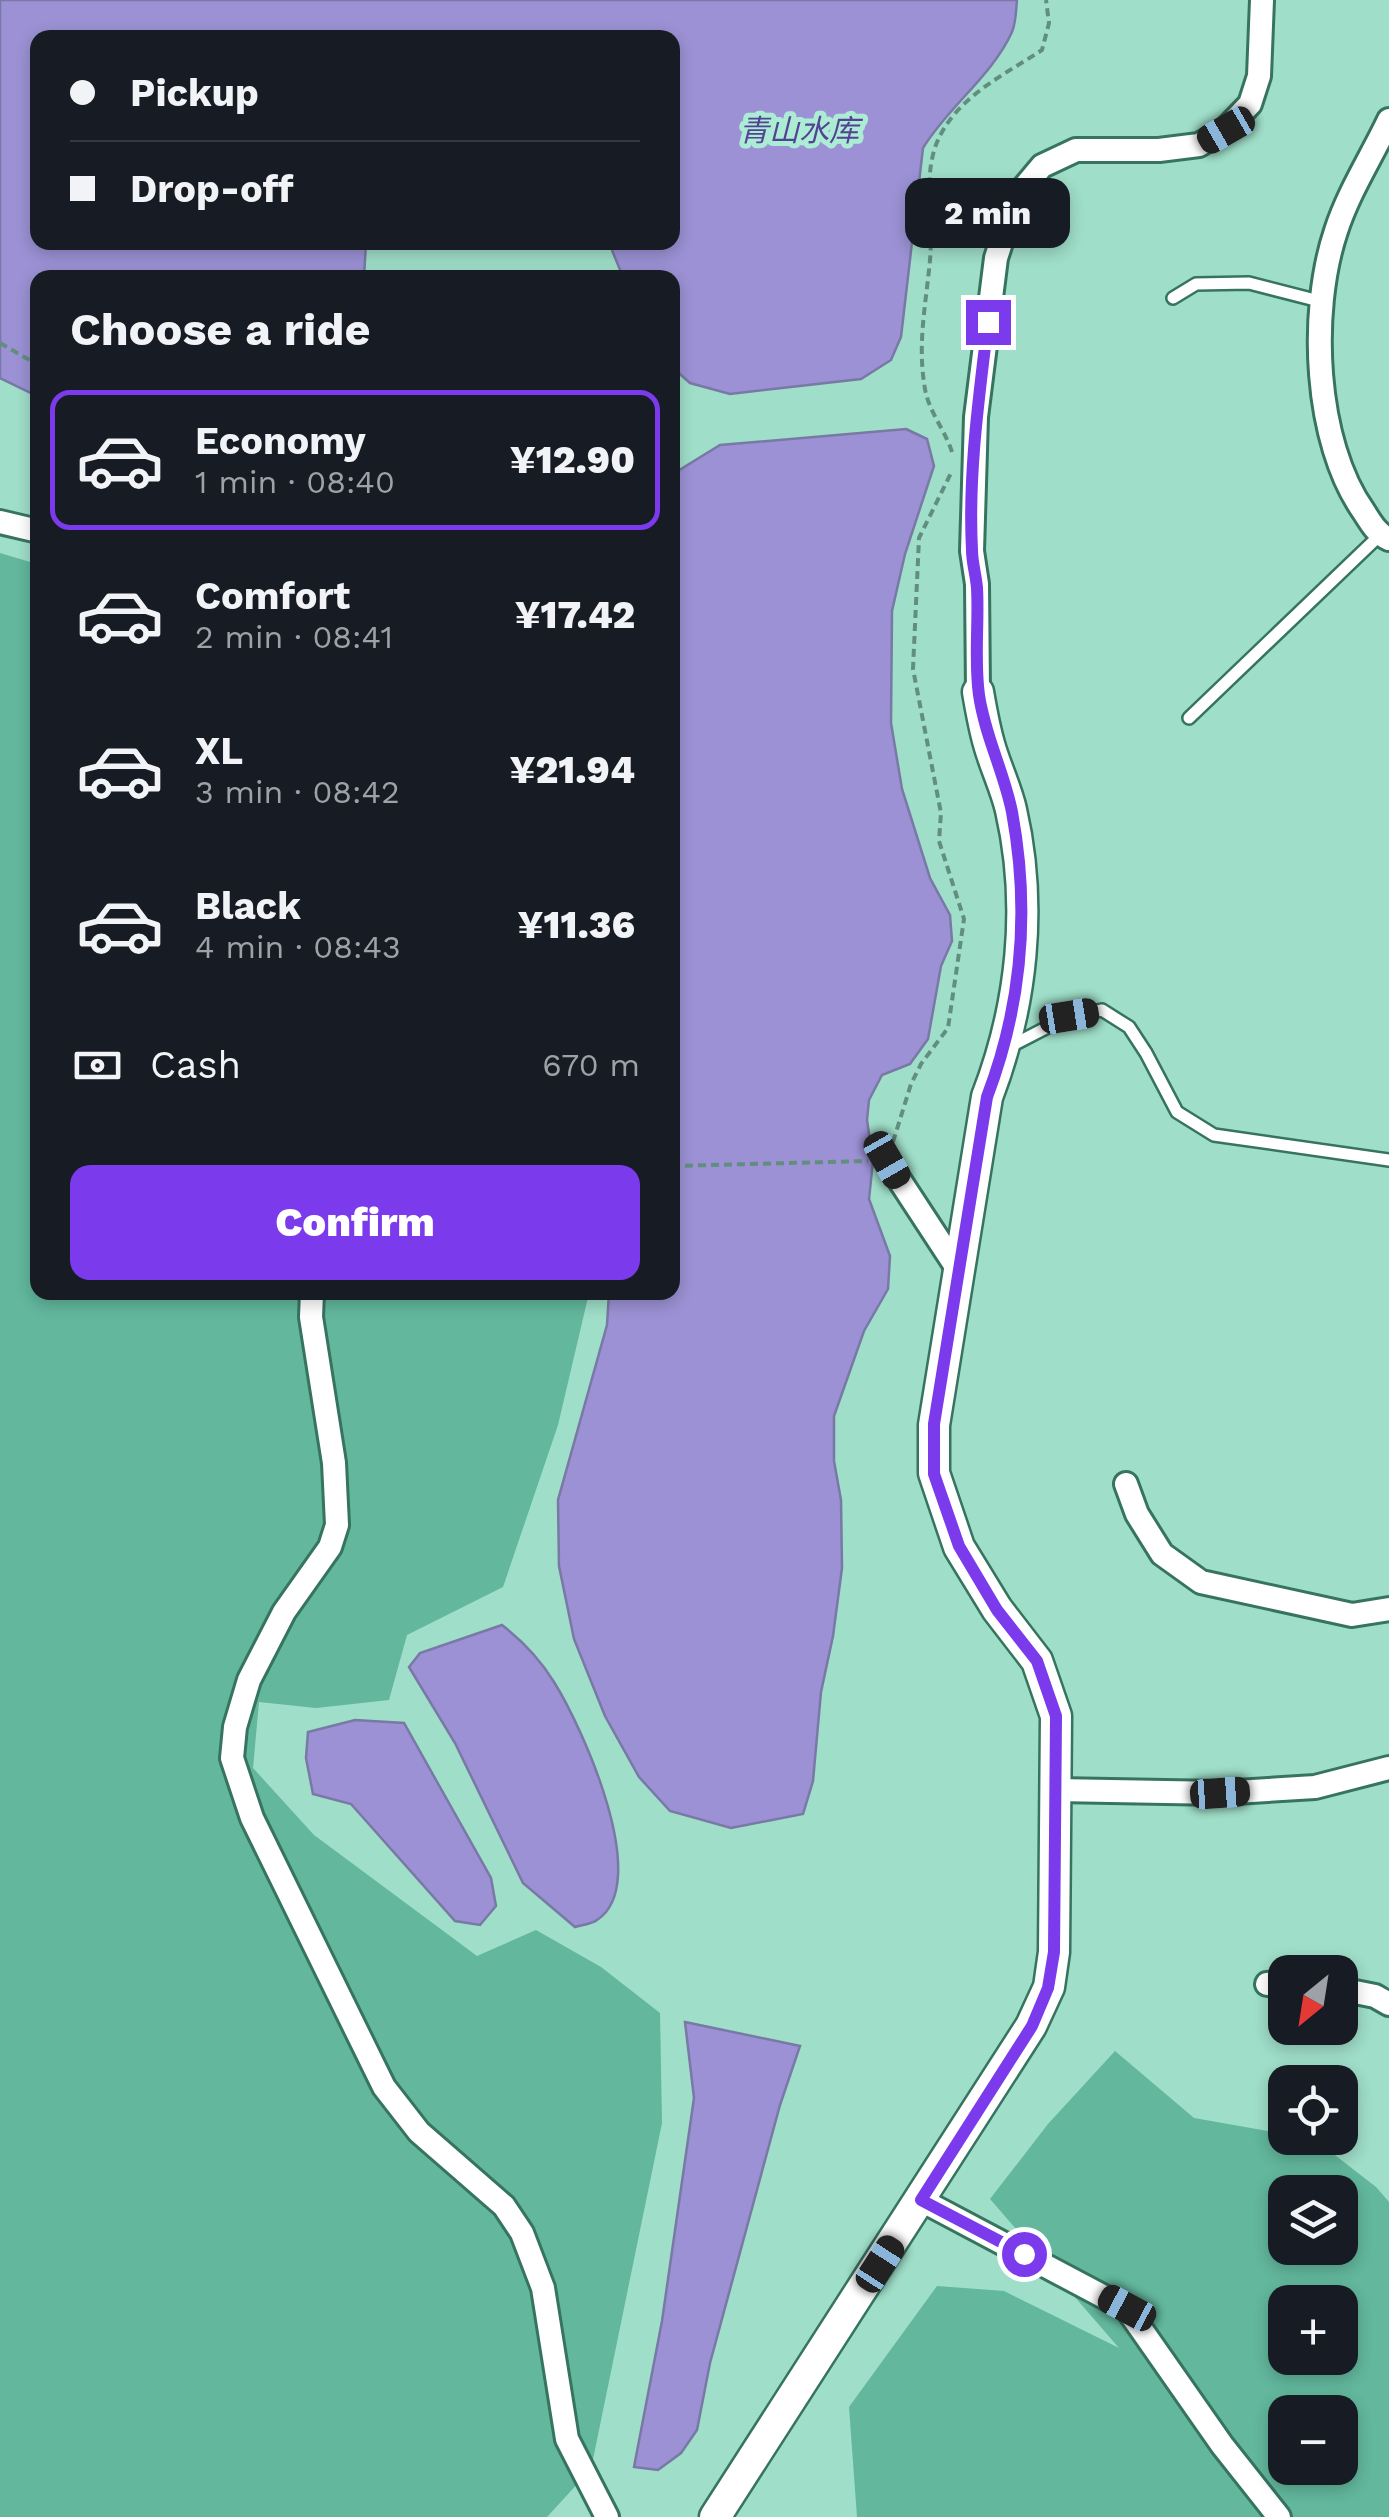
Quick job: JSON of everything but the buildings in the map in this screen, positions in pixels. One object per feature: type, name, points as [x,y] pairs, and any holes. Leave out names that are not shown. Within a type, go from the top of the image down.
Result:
[{"type":"street","points":[[715,2517],[1032,2026],[1048,1988],[1054,1952],[1056,1716],[1037,1661],[997,1610],[959,1546],[934,1474],[934,1424],[987,1097],[1005,1048],[1021,954],[1022,883],[1011,808],[988,742],[978,692],[977,584],[972,551],[976,417],[996,258],[1016,196],[1042,166],[1076,150],[1159,150],[1200,145],[1226,130],[1250,104],[1259,76],[1262,0]]},
{"type":"street","points":[[1384,537],[1348,491],[1332,442],[1322,373],[1326,268],[1336,228],[1389,120]]},
{"type":"street","points":[[0,522],[30,529]]},
{"type":"street","points":[[887,1160],[958,1271]]},
{"type":"street","points":[[312,1300],[334,1462],[337,1525],[330,1547],[284,1612],[249,1680],[235,1727],[232,1758],[252,1818],[384,2087],[419,2132],[504,2206],[522,2233],[543,2288],[567,2440],[608,2517]]},
{"type":"street","points":[[1126,1484],[1137,1514],[1162,1554],[1200,1582],[1352,1615],[1389,1608]]},
{"type":"street","points":[[1056,1790],[1239,1792],[1315,1786],[1389,1768]]},
{"type":"street","points":[[1358,1993],[1389,2004]]},
{"type":"street","points":[[921,2200],[1127,2308],[1222,2444],[1279,2517]]},
{"type":"lane","points":[[1173,298],[1196,284],[1249,284],[1323,302]]},
{"type":"lane","points":[[1189,718],[1384,537]]},
{"type":"lane","points":[[1005,1048],[1069,1016],[1102,1010],[1128,1027],[1177,1112],[1214,1135],[1389,1160]]},
{"type":"path","points":[[680,1166],[887,1160],[921,1064],[940,1044],[948,1028],[964,919],[940,841],[941,813],[912,670],[918,538],[953,468],[952,448],[934,418],[925,390],[921,315],[930,262],[929,175],[941,132],[970,98],[1042,50],[1049,24],[1046,0]]},
{"type":"path","points":[[0,343],[30,360]]},
{"type":"green space","points":[[0,553],[30,562],[30,1300],[587,1300],[558,1425],[503,1587],[407,1635],[389,1700],[316,1708],[259,1702],[253,1768],[314,1835],[477,1956],[536,1930],[601,1967],[660,2013],[662,2123],[591,2469],[547,2517],[0,2517]]},
{"type":"green space","points":[[1115,2051],[1194,2118],[1268,2131],[1268,2155],[1335,2155],[1376,2187],[1389,2202],[1389,2517],[857,2517],[849,2407],[937,2286],[1004,2291],[1119,2348],[990,2199],[1048,2124]]},
{"type":"water","name":"青山水库","points":[[0,0],[1017,0],[1013,28],[1003,48],[923,148],[901,337],[891,360],[861,379],[730,394],[690,383],[680,374],[680,270],[620,270],[612,250],[680,250],[680,30],[30,30],[30,250],[366,250],[364,270],[30,270],[30,393],[0,378]]},
{"type":"water","points":[[906,429],[927,439],[934,466],[905,554],[892,611],[891,723],[902,789],[930,878],[950,915],[952,941],[941,966],[928,1039],[910,1064],[882,1075],[869,1100],[867,1120],[873,1161],[869,1199],[890,1256],[888,1289],[864,1331],[834,1416],[842,1568],[821,1692],[813,1781],[803,1814],[731,1828],[670,1811],[639,1777],[605,1716],[574,1639],[559,1566],[558,1500],[607,1325],[609,1300],[680,1300],[680,470],[720,445]]},
{"type":"water","points":[[502,1625],[531,1651],[566,1703],[594,1766],[616,1840],[618,1873],[613,1901],[597,1920],[575,1927],[523,1883],[455,1743],[409,1667],[420,1653]]},
{"type":"water","points":[[355,1720],[404,1723],[491,1878],[496,1906],[480,1925],[455,1921],[351,1804],[313,1794],[306,1758],[308,1732]]},
{"type":"water","points":[[685,2022],[800,2046],[780,2105],[710,2363],[697,2430],[681,2453],[658,2470],[634,2467],[662,2321],[694,2098]]},
{"type":"route","points":[[988,322],[976,417],[972,551],[977,584],[978,692],[988,742],[1011,808],[1022,883],[1021,954],[1005,1048],[987,1097],[934,1424],[934,1474],[959,1546],[997,1610],[1037,1661],[1056,1716],[1054,1952],[1048,1988],[1032,2026],[921,2200],[1024,2254]]}]
